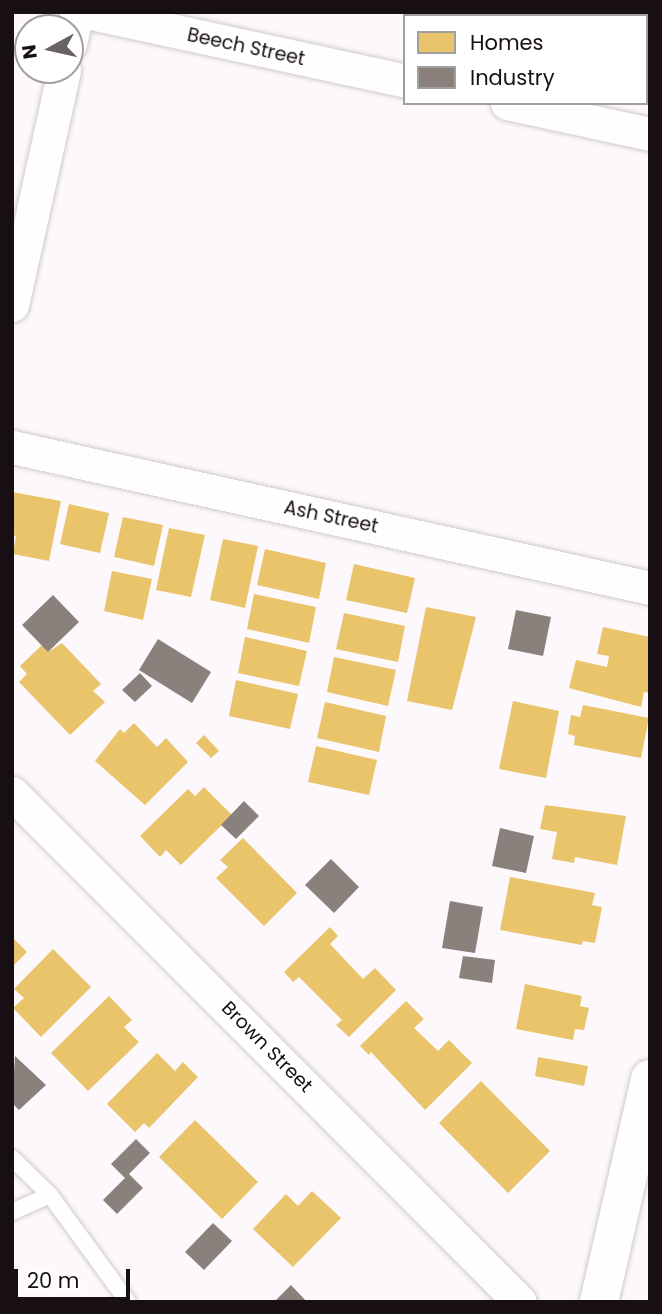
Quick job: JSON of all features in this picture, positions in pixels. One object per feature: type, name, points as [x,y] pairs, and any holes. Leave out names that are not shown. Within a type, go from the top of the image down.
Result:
[{"type":"main road","points":[[599,1302],[650,1079]]},
{"type":"street","name":"Beech Street","points":[[87,12],[403,81]]},
{"type":"street","points":[[12,305],[61,84]]},
{"type":"street","points":[[516,105],[650,134]]},
{"type":"street","name":"Ash Street","points":[[12,447],[650,587]]},
{"type":"street","name":"Brown Street","points":[[12,793],[520,1302]]},
{"type":"lane","points":[[12,1158],[50,1195],[128,1302]]},
{"type":"lane","points":[[12,1212],[50,1195]]},
{"type":"building: Homes","points":[[12,492],[61,501],[49,561],[13,554],[16,536],[12,535]]},
{"type":"building: Homes","points":[[69,504],[109,513],[100,553],[60,544]]},
{"type":"building: Homes","points":[[123,517],[163,525],[154,566],[114,557]]},
{"type":"building: Homes","points":[[169,528],[205,535],[191,597],[156,590]]},
{"type":"building: Homes","points":[[223,539],[258,546],[245,608],[210,600]]},
{"type":"building: Homes","points":[[265,549],[326,563],[319,599],[257,585]]},
{"type":"building: Homes","points":[[354,564],[415,578],[407,613],[346,600]]},
{"type":"building: Homes","points":[[112,571],[152,579],[143,620],[104,611]]},
{"type":"building: Homes","points":[[254,594],[316,607],[309,643],[247,629]]},
{"type":"building: Homes","points":[[426,607],[476,617],[452,710],[407,701]]},
{"type":"building: Homes","points":[[344,613],[405,626],[398,662],[336,649]]},
{"type":"building: Homes","points":[[603,627],[650,637],[650,693],[644,692],[641,707],[569,688],[576,660],[607,667],[609,656],[597,654]]},
{"type":"building: Homes","points":[[245,637],[307,651],[299,686],[238,673]]},
{"type":"building: Homes","points":[[62,643],[101,684],[93,691],[105,702],[70,735],[19,682],[27,674],[20,666],[42,645],[48,652]]},
{"type":"building: Homes","points":[[334,657],[396,670],[388,706],[327,692]]},
{"type":"building: Homes","points":[[236,680],[298,694],[290,729],[229,716]]},
{"type":"building: Homes","points":[[513,701],[559,711],[546,778],[499,769]]},
{"type":"building: Homes","points":[[325,702],[386,716],[379,752],[317,738]]},
{"type":"building: Homes","points":[[583,705],[649,718],[641,758],[574,745],[575,736],[568,734],[571,715],[580,717]]},
{"type":"building: Homes","points":[[134,723],[157,747],[166,738],[188,762],[145,805],[95,761],[120,729],[124,733]]},
{"type":"building: Homes","points":[[204,735],[219,751],[211,758],[196,743]]},
{"type":"building: Homes","points":[[316,746],[377,760],[369,795],[308,782]]},
{"type":"building: Homes","points":[[204,787],[232,815],[181,865],[166,850],[160,857],[140,836],[188,789],[195,796]]},
{"type":"building: Homes","points":[[545,805],[626,816],[617,865],[575,857],[574,863],[552,859],[557,832],[540,829]]},
{"type":"building: Homes","points":[[243,838],[297,893],[264,926],[216,878],[228,867],[220,860]]},
{"type":"building: Homes","points":[[510,877],[595,893],[592,905],[602,907],[595,943],[583,941],[582,945],[500,930]]},
{"type":"building: Homes","points":[[330,927],[338,936],[330,944],[363,979],[375,968],[396,990],[349,1037],[336,1025],[342,1020],[299,977],[293,982],[284,972]]},
{"type":"building: Homes","points":[[12,937],[27,952],[12,967]]},
{"type":"building: Homes","points":[[53,949],[91,987],[41,1037],[13,1008],[24,998],[14,989]]},
{"type":"building: Homes","points":[[525,984],[582,996],[580,1006],[589,1008],[584,1030],[575,1029],[573,1040],[516,1029]]},
{"type":"building: Homes","points":[[109,996],[132,1020],[124,1027],[139,1042],[88,1091],[51,1053]]},
{"type":"building: Homes","points":[[406,1001],[424,1019],[414,1028],[438,1051],[449,1040],[472,1063],[425,1110],[371,1052],[369,1055],[360,1046]]},
{"type":"building: Homes","points":[[157,1053],[175,1071],[183,1062],[198,1077],[149,1128],[144,1123],[135,1132],[107,1104]]},
{"type":"building: Homes","points":[[538,1057],[588,1066],[584,1086],[535,1076]]},
{"type":"building: Homes","points":[[481,1081],[550,1151],[508,1193],[439,1123]]},
{"type":"building: Homes","points":[[195,1120],[258,1182],[222,1219],[159,1157]]},
{"type":"building: Homes","points":[[312,1191],[341,1218],[293,1267],[253,1229],[286,1194],[298,1206]]},
{"type":"building: Industry","points":[[53,595],[79,622],[48,652],[22,625]]},
{"type":"building: Industry","points":[[516,610],[551,617],[543,656],[508,649]]},
{"type":"building: Industry","points":[[158,639],[211,672],[192,703],[139,670]]},
{"type":"building: Industry","points":[[140,673],[152,686],[135,702],[122,690]]},
{"type":"building: Industry","points":[[244,801],[259,816],[236,839],[221,825]]},
{"type":"building: Industry","points":[[500,828],[534,836],[526,873],[492,866]]},
{"type":"building: Industry","points":[[331,859],[359,887],[334,913],[305,885]]},
{"type":"building: Industry","points":[[450,901],[483,907],[475,953],[442,948]]},
{"type":"building: Industry","points":[[463,956],[495,960],[492,983],[459,978]]},
{"type":"building: Industry","points":[[15,1056],[46,1085],[19,1110],[12,1103]]},
{"type":"building: Industry","points":[[136,1139],[150,1153],[129,1174],[143,1188],[117,1214],[103,1200],[125,1178],[111,1164]]},
{"type":"building: Industry","points":[[213,1223],[232,1241],[204,1270],[185,1252]]},
{"type":"building: Industry","points":[[291,1285],[307,1302],[274,1302]]}]
